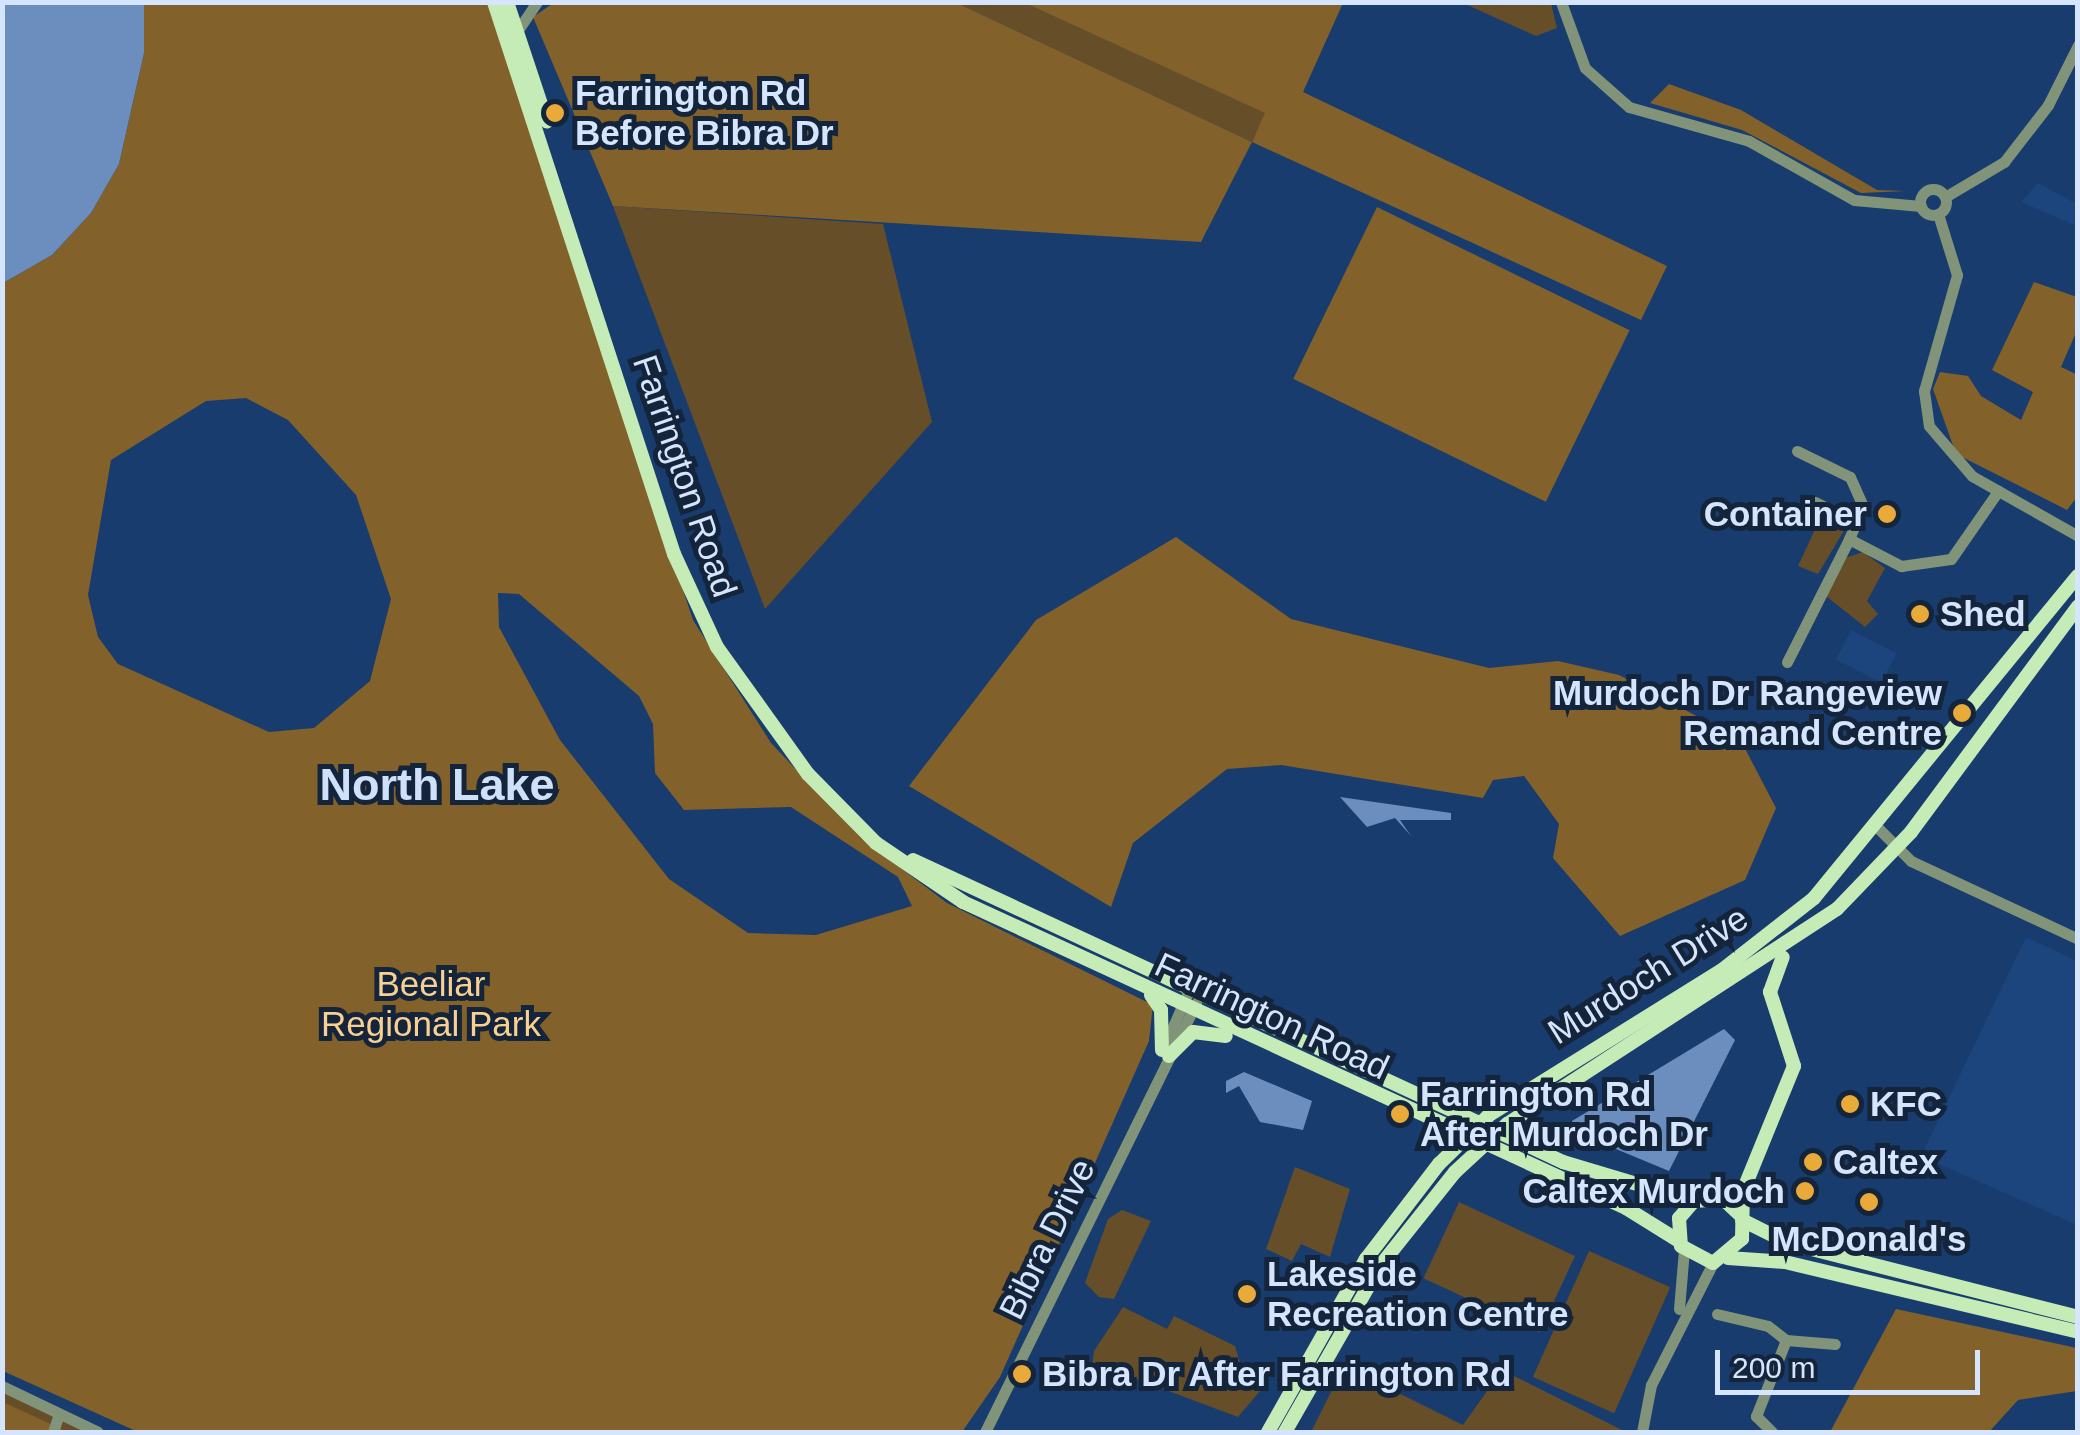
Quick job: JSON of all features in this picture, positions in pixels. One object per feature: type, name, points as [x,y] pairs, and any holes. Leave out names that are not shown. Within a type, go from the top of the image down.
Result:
[{"type":"main road","name":"Farrington Road","points":[[513,4],[554,167]]},
{"type":"main road","name":"Farrington Road","points":[[513,4],[531,100],[701,617],[767,723],[855,820],[937,888],[1682,1246]]},
{"type":"main road","name":"Murdoch Drive","points":[[1268,1432],[1366,1258],[1439,1164],[1489,1116],[1754,948],[1878,829],[2078,576]]},
{"type":"main road","name":"Murdoch Drive","points":[[1285,1432],[1380,1266],[1455,1172],[1506,1124],[1793,944],[1898,846],[2078,606]]},
{"type":"main road","name":"Farrington Road","points":[[855,820],[938,874],[1563,1162],[1694,1201]]},
{"type":"main road","points":[[1719,1261],[1742,1238],[1740,1217],[1792,1081],[1792,1050],[1770,992],[1793,944]]},
{"type":"main road","points":[[1148,991],[1161,1010],[1166,1053]]},
{"type":"main road","points":[[1166,1053],[1193,1032],[1210,1030],[1307,1064]]},
{"type":"main road","points":[[1350,1064],[1348,1075],[1403,1109]]},
{"type":"main road","points":[[2078,1318],[1788,1243],[1740,1217],[1723,1199],[1694,1201],[1679,1218],[1682,1246],[1719,1261],[1769,1258],[2078,1332]]},
{"type":"street","points":[[1561,2],[1585,68],[1629,107],[1749,142],[1854,200],[1920,206],[1938,214]]},
{"type":"street","points":[[2078,45],[2048,106],[2004,162],[1945,197],[1938,214],[1957,275],[1924,391],[1929,426],[1945,452],[1998,491],[2078,536]]},
{"type":"street","points":[[1920,206],[1930,190],[1945,197]]},
{"type":"street","points":[[1787,662],[1848,540],[1862,491],[1850,477],[1796,451]]},
{"type":"street","points":[[1848,540],[1924,569],[1951,558],[1998,491]]},
{"type":"street","points":[[1815,502],[1855,522]]},
{"type":"street","points":[[1878,829],[1898,846],[2078,940]]},
{"type":"street","name":"Bibra Drive","points":[[986,1432],[1195,992]]},
{"type":"street","points":[[1642,1432],[1671,1337],[1682,1246]]},
{"type":"street","points":[[1671,1337],[1719,1261]]},
{"type":"street","points":[[1717,1314],[1768,1326],[1786,1340],[1834,1344]]},
{"type":"street","points":[[1772,1432],[1756,1414],[1786,1340]]},
{"type":"street","points":[[2,1386],[98,1432]]},
{"type":"street","points":[[53,1432],[59,1414]]},
{"type":"shaded area","points":[[3,2],[144,3],[144,53],[119,164],[91,213],[52,255],[3,283]]},
{"type":"shaded area","points":[[957,3],[1025,3],[1266,113],[1252,142]]},
{"type":"shaded area","points":[[1463,3],[1551,3],[1557,28],[1536,36]]},
{"type":"shaded area","points":[[2038,183],[2077,204],[2077,226],[2021,202]]},
{"type":"shaded area","points":[[613,206],[883,224],[932,422],[765,609]]},
{"type":"shaded area","points":[[1824,510],[1845,529],[1818,574],[1798,566]]},
{"type":"shaded area","points":[[1863,552],[1885,568],[1867,601],[1878,614],[1865,627],[1826,596],[1842,559]]},
{"type":"shaded area","points":[[1851,630],[1896,653],[1881,683],[1836,659]]},
{"type":"shaded area","points":[[1340,797],[1451,813],[1451,820],[1400,820],[1411,836],[1395,818],[1367,827]]},
{"type":"shaded area","points":[[2026,937],[2077,961],[2077,1225],[1921,1156]]},
{"type":"shaded area","points":[[1724,1029],[1735,1040],[1669,1171],[1575,1132],[1572,1121]]},
{"type":"shaded area","points":[[1244,1072],[1312,1101],[1303,1130],[1260,1122],[1239,1086],[1226,1093],[1226,1081]]},
{"type":"shaded area","points":[[1295,1167],[1350,1189],[1330,1257],[1301,1244],[1292,1261],[1266,1249]]},
{"type":"shaded area","points":[[1459,1202],[1575,1256],[1540,1332],[1424,1278]]},
{"type":"shaded area","points":[[1122,1210],[1151,1221],[1114,1299],[1099,1297],[1085,1283],[1108,1219]]},
{"type":"shaded area","points":[[1589,1251],[1670,1287],[1614,1413],[1533,1377]]},
{"type":"shaded area","points":[[1123,1307],[1167,1329],[1174,1316],[1235,1346],[1241,1366],[1266,1384],[1238,1417],[1102,1366],[1091,1373],[1094,1351]]},
{"type":"shaded area","points":[[1344,1366],[1463,1425],[1502,1370],[1626,1432],[1311,1432]]},
{"type":"shaded area","points":[[3,1392],[88,1432],[3,1432]]},
{"type":"green space","points":[[555,2],[957,3],[1252,142],[1201,242],[613,206],[533,17]]},
{"type":"green space","name":"Beeliar Regional Park","points":[[144,3],[488,3],[693,620],[771,743],[861,838],[947,903],[1153,1005],[1149,1041],[1000,1377],[962,1432],[138,1432],[3,1371],[3,283],[52,255],[91,213],[119,164],[144,53]],"holes":[[[246,398],[288,420],[356,495],[391,599],[370,681],[314,728],[269,732],[118,664],[98,637],[88,595],[111,460],[206,401]],[[498,593],[519,594],[639,696],[653,724],[655,773],[684,810],[791,807],[898,877],[912,906],[816,935],[748,933],[669,879],[560,740],[499,627]]]},
{"type":"green space","points":[[1025,3],[1343,3],[1303,92],[1667,266],[1641,320],[1252,142],[1265,113]]},
{"type":"green space","points":[[1669,84],[1741,110],[1877,190],[1906,191],[1861,193],[1742,130],[1650,103]]},
{"type":"green space","points":[[1377,207],[1630,330],[1546,502],[1293,379]]},
{"type":"green space","points":[[2034,282],[2077,297],[2077,330],[2061,367],[2078,375],[2077,497],[2067,510],[1956,454],[1933,389],[1940,372],[1968,376],[1981,396],[2021,420],[2033,392],[1992,370]]},
{"type":"green space","points":[[1176,537],[1291,619],[1489,668],[1558,661],[1619,675],[1740,739],[1776,808],[1745,880],[1620,936],[1553,858],[1559,824],[1524,776],[1493,780],[1483,798],[1281,765],[1227,769],[1133,843],[1111,907],[909,786],[1036,620]]},
{"type":"green space","points":[[1896,1309],[2077,1348],[2077,1391],[2018,1400],[1989,1432],[1830,1432]]},
{"type":"green space","points":[[3,1402],[68,1432],[3,1432]]},
{"type":"place","name":"Farrington Rd Before Bibra Dr","points":[[555,113]]},
{"type":"place","name":"Container","points":[[1887,514]]},
{"type":"place","name":"Shed","points":[[1920,614]]},
{"type":"place","name":"Murdoch Dr Rangeview Remand Centre","points":[[1962,713]]},
{"type":"place","name":"KFC","points":[[1850,1104]]},
{"type":"place","name":"Farrington Rd After Murdoch Dr","points":[[1400,1114]]},
{"type":"place","name":"Caltex","points":[[1813,1162]]},
{"type":"place","name":"Caltex Murdoch","points":[[1805,1191]]},
{"type":"place","name":"McDonald's","points":[[1869,1202]]},
{"type":"place","name":"Lakeside Recreation Centre","points":[[1247,1294]]},
{"type":"place","name":"Bibra Dr After Farrington Rd","points":[[1022,1374]]},
{"type":"district","name":"North Lake","points":[[437,785]]}]
